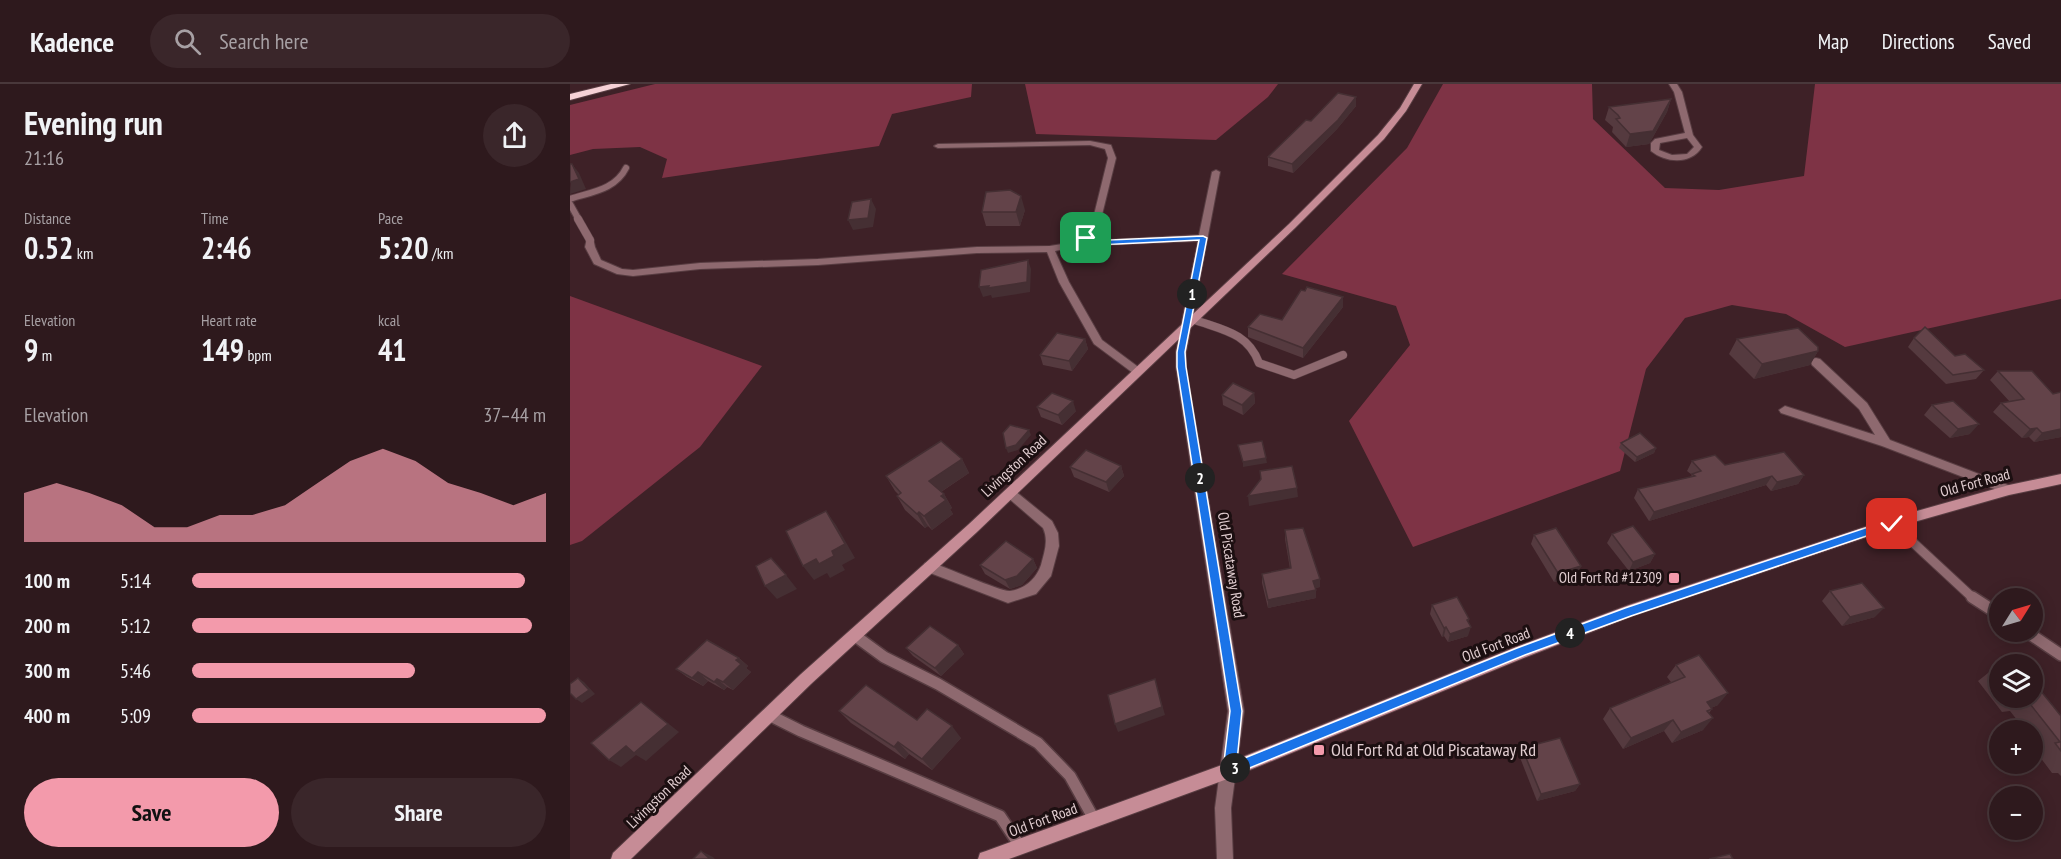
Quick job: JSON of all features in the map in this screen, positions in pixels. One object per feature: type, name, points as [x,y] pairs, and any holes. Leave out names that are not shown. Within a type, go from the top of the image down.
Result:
[{"type":"highway","points":[[570,97],[624,84]]},
{"type":"main road","name":"Livingston Road","points":[[619,859],[854,635],[1195,320],[1361,158],[1403,109],[1418,84]]},
{"type":"main road","name":"Old Fort Road","points":[[986,859],[1230,770],[1521,652],[1629,611],[1892,524],[2009,490],[2061,479]]},
{"type":"street","points":[[1673,84],[1681,101],[1689,135],[1698,147],[1696,153],[1690,156],[1667,156],[1655,151],[1655,143],[1658,141],[1689,135]]},
{"type":"street","points":[[938,146],[1090,143],[1108,147],[1112,158],[1095,227],[1086,238],[1077,244]]},
{"type":"street","name":"Old Piscataway Road","points":[[1216,172],[1185,329],[1181,367],[1236,711],[1230,770],[1223,808],[1225,859]]},
{"type":"street","points":[[590,240],[590,247],[597,262],[614,270],[633,273],[700,266],[818,262],[976,250],[1050,249],[1077,244],[1203,238]]},
{"type":"street","points":[[1050,249],[1064,282],[1098,342],[1137,372]]},
{"type":"street","points":[[1816,362],[1863,406],[1886,443]]},
{"type":"street","points":[[1785,410],[1886,443],[2009,490]]},
{"type":"street","points":[[930,567],[1008,597],[1031,590],[1044,576],[1053,546],[1052,533],[1048,525],[1010,492]]},
{"type":"lane","points":[[570,199],[616,182],[623,176],[626,168]]},
{"type":"lane","points":[[570,204],[590,240]]},
{"type":"lane","points":[[1195,320],[1243,338],[1254,349],[1259,363],[1294,375],[1343,355]]},
{"type":"lane","points":[[1892,524],[1976,601],[1989,609]]},
{"type":"lane","points":[[854,635],[884,657],[938,684],[1038,743],[1070,776],[1094,819]]},
{"type":"lane","points":[[2042,642],[2061,655]]},
{"type":"lane","points":[[769,715],[801,731],[1000,816],[1020,846]]},
{"type":"shaded area","points":[[655,84],[972,84],[971,97],[892,114],[879,146],[662,178],[667,159],[640,147],[593,149],[570,155],[570,105]]},
{"type":"shaded area","points":[[1025,84],[1278,84],[1268,97],[1216,140],[1036,134]]},
{"type":"shaded area","points":[[1443,84],[1592,84],[1593,119],[1665,188],[1719,190],[1804,176],[1815,84],[2061,84],[2061,299],[1845,347],[1786,314],[1732,305],[1685,318],[1646,369],[1620,471],[1413,547],[1349,421],[1410,345],[1396,306],[1282,274],[1407,148]]},
{"type":"shaded area","points":[[570,296],[762,366],[700,447],[582,541],[570,545]]},
{"type":"building","points":[[1338,93],[1356,97],[1338,120],[1292,164],[1268,157],[1306,120],[1311,121]]},
{"type":"building","points":[[1671,99],[1653,131],[1630,134],[1616,119],[1620,118],[1618,115],[1609,107]]},
{"type":"building","points":[[570,164],[579,179],[570,182]]},
{"type":"building","points":[[1010,190],[1021,196],[1016,212],[982,212],[986,192]]},
{"type":"building","points":[[871,199],[868,218],[848,220],[852,202]]},
{"type":"building","points":[[1028,260],[1027,282],[988,288],[989,286],[979,287],[981,270]]},
{"type":"building","points":[[1307,287],[1343,297],[1303,348],[1248,327],[1260,314],[1282,320],[1301,290],[1305,291]]},
{"type":"building","points":[[1925,327],[1955,356],[1965,354],[1984,370],[1953,375],[1914,338]]},
{"type":"building","points":[[1798,328],[1818,347],[1818,351],[1762,364],[1737,339]]},
{"type":"building","points":[[1057,333],[1085,339],[1069,361],[1040,355]]},
{"type":"building","points":[[1998,371],[2032,371],[2053,394],[2061,392],[2061,429],[2042,433],[2037,428],[2030,429],[2001,403],[2024,399]]},
{"type":"building","points":[[1233,383],[1254,393],[1242,405],[1222,395]]},
{"type":"building","points":[[1052,393],[1073,401],[1058,415],[1037,407]]},
{"type":"building","points":[[1953,401],[1979,424],[1958,429],[1932,405]]},
{"type":"building","points":[[1010,425],[1029,430],[1016,445],[1006,448],[1003,433]]},
{"type":"building","points":[[1640,433],[1656,448],[1637,457],[1621,443]]},
{"type":"building","points":[[941,441],[962,459],[929,481],[944,494],[941,496],[946,500],[924,516],[919,512],[917,514],[897,496],[901,493],[886,476]]},
{"type":"building","points":[[1262,441],[1266,458],[1243,462],[1238,445]]},
{"type":"building","points":[[1086,450],[1121,466],[1106,482],[1070,467]]},
{"type":"building","points":[[1784,452],[1804,475],[1777,482],[1772,476],[1654,512],[1638,489],[1695,476],[1692,474],[1701,471],[1692,461],[1715,455],[1725,465]]},
{"type":"building","points":[[1292,466],[1297,488],[1248,496],[1261,479],[1260,471]]},
{"type":"building","points":[[826,511],[845,544],[832,551],[834,556],[819,564],[816,559],[803,566],[786,531]]},
{"type":"building","points":[[1633,526],[1655,554],[1633,562],[1612,534]]},
{"type":"building","points":[[1303,528],[1320,579],[1313,581],[1316,590],[1268,600],[1262,574],[1291,568],[1285,530]]},
{"type":"building","points":[[1556,528],[1581,566],[1558,573],[1534,535]]},
{"type":"building","points":[[1006,541],[1033,559],[1017,576],[1005,580],[980,565]]},
{"type":"building","points":[[771,558],[786,575],[765,586],[756,566]]},
{"type":"building","points":[[1862,583],[1884,608],[1850,617],[1830,591]]},
{"type":"building","points":[[1457,597],[1471,627],[1450,634],[1446,627],[1444,628],[1432,605]]},
{"type":"building","points":[[930,626],[958,645],[935,668],[906,648]]},
{"type":"building","points":[[707,640],[739,658],[736,660],[741,664],[723,682],[717,679],[714,682],[698,672],[692,678],[676,669]]},
{"type":"building","points":[[1699,655],[1728,693],[1707,702],[1712,709],[1707,711],[1713,718],[1681,732],[1673,720],[1631,738],[1610,708],[1685,677],[1676,665]]},
{"type":"building","points":[[578,678],[589,690],[576,699],[570,693],[570,684]]},
{"type":"building","points":[[1155,679],[1162,707],[1115,724],[1108,695]]},
{"type":"building","points":[[866,685],[917,720],[927,709],[952,726],[922,759],[898,742],[894,747],[839,711]]},
{"type":"building","points":[[2043,694],[2061,716],[2061,751],[2055,743],[2060,742],[2033,708],[2043,708]]},
{"type":"building","points":[[641,702],[668,724],[634,753],[626,746],[609,760],[591,743]]},
{"type":"building","points":[[1560,738],[1580,784],[1541,794],[1522,748]]},
{"type":"building","points":[[701,851],[710,859],[693,859]]},
{"type":"building","points":[[1730,854],[1733,859],[1709,859]]},
{"type":"place","name":"Old Fort Rd #12309","points":[[1674,578]]},
{"type":"place","name":"Old Fort Rd at Old Piscataway Rd","points":[[1319,750]]},
{"type":"route","points":[[1086,238],[1077,244],[1203,238],[1181,352],[1181,367],[1229,655],[1236,711],[1230,770],[1521,652],[1629,611],[1892,524]]}]
